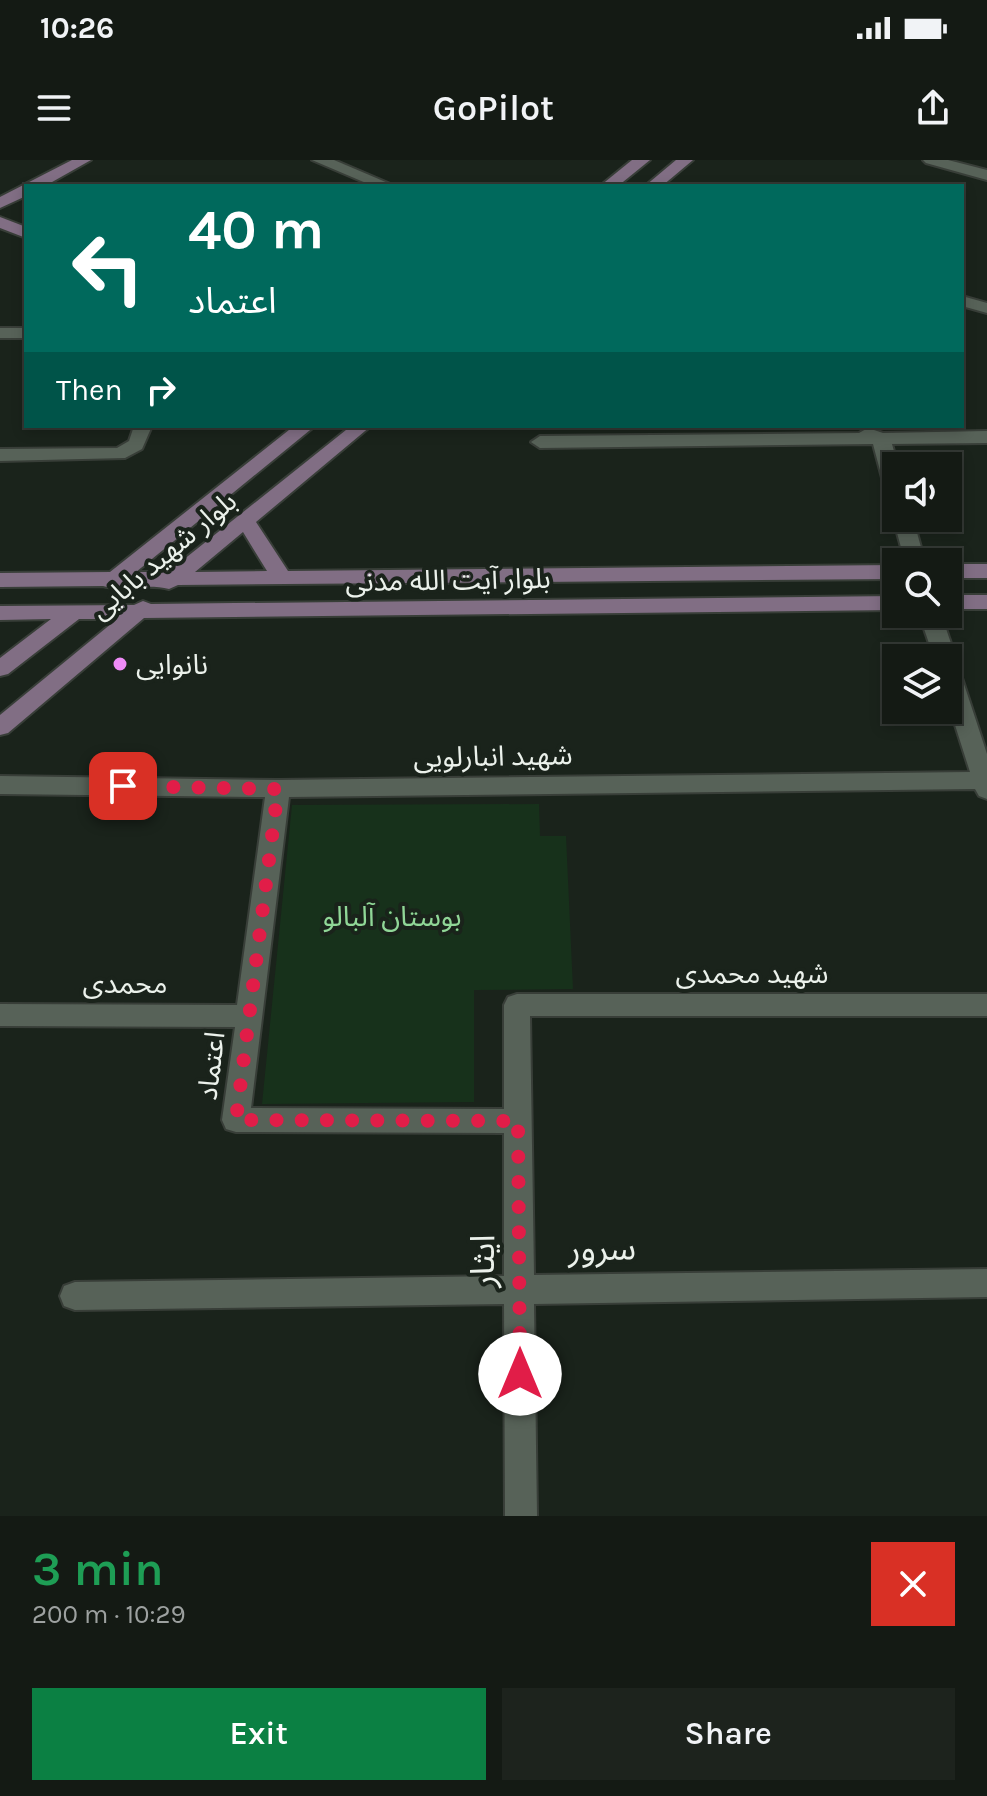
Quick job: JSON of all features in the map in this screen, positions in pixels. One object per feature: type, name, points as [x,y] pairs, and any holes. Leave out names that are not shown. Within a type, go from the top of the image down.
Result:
[{"type":"street","points":[[37,184],[83,160]]},
{"type":"street","points":[[320,160],[382,184]]},
{"type":"street","points":[[611,184],[642,160]]},
{"type":"street","points":[[655,184],[685,160]]},
{"type":"street","points":[[931,160],[987,175]]},
{"type":"street","points":[[0,203],[24,191]]},
{"type":"street","points":[[0,222],[24,232]]},
{"type":"street","points":[[964,302],[987,308]]},
{"type":"street","points":[[0,333],[24,333]]},
{"type":"street","points":[[0,455],[118,454],[132,450],[139,443],[143,428]]},
{"type":"street","name":"بلوار شهید بابایی","points":[[0,669],[303,428]]},
{"type":"street","name":"بلوار شهید بابایی","points":[[0,727],[139,612],[173,579],[360,428]]},
{"type":"street","points":[[849,428],[881,438]]},
{"type":"street","points":[[540,442],[987,437]]},
{"type":"street","points":[[881,438],[885,452]]},
{"type":"street","points":[[246,521],[282,578]]},
{"type":"street","points":[[962,571],[987,571]]},
{"type":"street","name":"بلوار آیت الله مدنی","points":[[0,580],[882,572]]},
{"type":"street","points":[[354,609],[346,599],[348,588],[356,577]]},
{"type":"street","points":[[962,602],[987,602]]},
{"type":"street","name":"بلوار آیت الله مدنی","points":[[0,615],[882,603]]},
{"type":"street","points":[[0,615],[17,629],[26,648]]},
{"type":"street","points":[[962,711],[986,783]]},
{"type":"street","name":"شهید انبارلویی","points":[[0,785],[278,789],[986,783]]},
{"type":"street","name":"اعتماد","points":[[278,789],[236,1120],[518,1121]]},
{"type":"street","name":"شهید محمدی","points":[[517,1005],[987,1005]]},
{"type":"street","name":"ایثار","points":[[517,1005],[521,1516]]},
{"type":"street","name":"محمدی","points":[[0,1015],[249,1016]]},
{"type":"street","name":"سرور","points":[[75,1296],[987,1283]]},
{"type":"green space","name":"بوستان آلبالو","points":[[539,804],[540,836],[566,836],[573,989],[474,990],[474,1102],[262,1104],[292,805]]},
{"type":"place","name":"نانوایی","points":[[120,664]]},
{"type":"route","points":[[123,786],[278,789],[236,1120],[518,1121],[520,1374]]}]
